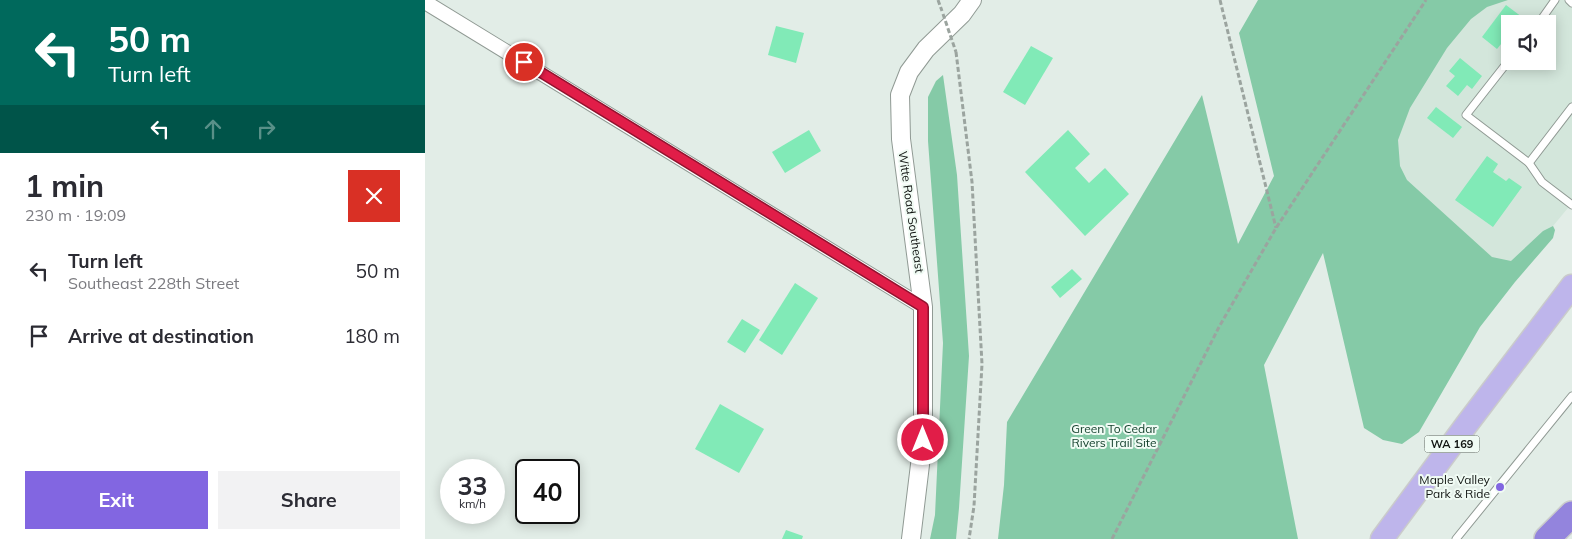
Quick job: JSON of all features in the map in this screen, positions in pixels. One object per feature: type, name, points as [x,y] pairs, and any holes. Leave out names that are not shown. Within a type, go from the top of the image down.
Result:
[{"type":"highway","points":[[1547,539],[1572,514]]},
{"type":"main road","name":"WA 169","points":[[1382,539],[1572,286]]},
{"type":"street","name":"Witte Road Southeast","points":[[911,539],[923,440],[923,307],[901,140],[900,95],[909,72],[926,49],[962,14],[971,0]]},
{"type":"street","points":[[425,2],[923,307]]},
{"type":"lane","points":[[1544,15],[1555,0]]},
{"type":"lane","points":[[1569,0],[1572,3]]},
{"type":"lane","points":[[1501,70],[1466,115],[1529,162],[1542,182],[1572,205]]},
{"type":"lane","points":[[1529,162],[1572,107]]},
{"type":"lane","points":[[1456,539],[1572,396]]},
{"type":"path","points":[[937,0],[956,52],[973,182],[982,364],[974,506],[969,539]]},
{"type":"path","points":[[1220,0],[1277,228]]},
{"type":"path","points":[[1112,539],[1219,327],[1277,228],[1426,0]]},
{"type":"shaded area","points":[[1475,0],[1572,0],[1572,203],[1511,277],[1373,161]]},
{"type":"green space","name":"Green To Cedar Rivers Trail Site","points":[[1258,0],[1508,0],[1487,7],[1471,19],[1447,48],[1410,108],[1398,140],[1400,166],[1407,180],[1492,257],[1511,261],[1543,231],[1553,226],[1555,230],[1553,238],[1480,327],[1419,432],[1402,444],[1383,440],[1364,428],[1323,253],[1264,365],[1298,539],[998,539],[1004,485],[1007,422],[1202,95],[1238,244],[1274,176],[1239,33]]},
{"type":"green space","points":[[943,75],[957,175],[969,356],[956,539],[930,539],[935,515],[943,343],[928,141],[928,97],[936,81]]},
{"type":"building","points":[[1506,5],[1519,15],[1501,15],[1501,44],[1497,49],[1482,37]]},
{"type":"building","points":[[776,26],[804,33],[796,63],[768,55]]},
{"type":"building","points":[[1031,46],[1053,58],[1025,105],[1003,92]]},
{"type":"building","points":[[1460,58],[1482,76],[1472,89],[1467,85],[1458,96],[1446,86],[1455,76],[1449,71]]},
{"type":"building","points":[[1436,107],[1462,127],[1453,138],[1427,118]]},
{"type":"building","points":[[809,130],[821,151],[785,173],[772,152]]},
{"type":"building","points":[[1068,130],[1090,154],[1075,168],[1089,183],[1105,168],[1129,194],[1085,236],[1025,172]]},
{"type":"building","points":[[1487,156],[1498,164],[1493,172],[1506,181],[1509,178],[1522,187],[1493,227],[1455,200]]},
{"type":"building","points":[[1072,269],[1082,279],[1060,298],[1051,287]]},
{"type":"building","points":[[795,283],[818,298],[782,355],[759,340]]},
{"type":"building","points":[[742,319],[760,330],[745,353],[727,342]]},
{"type":"building","points":[[720,404],[764,429],[739,473],[695,449]]},
{"type":"building","points":[[786,530],[803,536],[802,539],[782,539]]},
{"type":"place","name":"Maple Valley Park & Ride","points":[[1500,487]]},
{"type":"route","points":[[524,62],[923,307],[923,440]]}]
